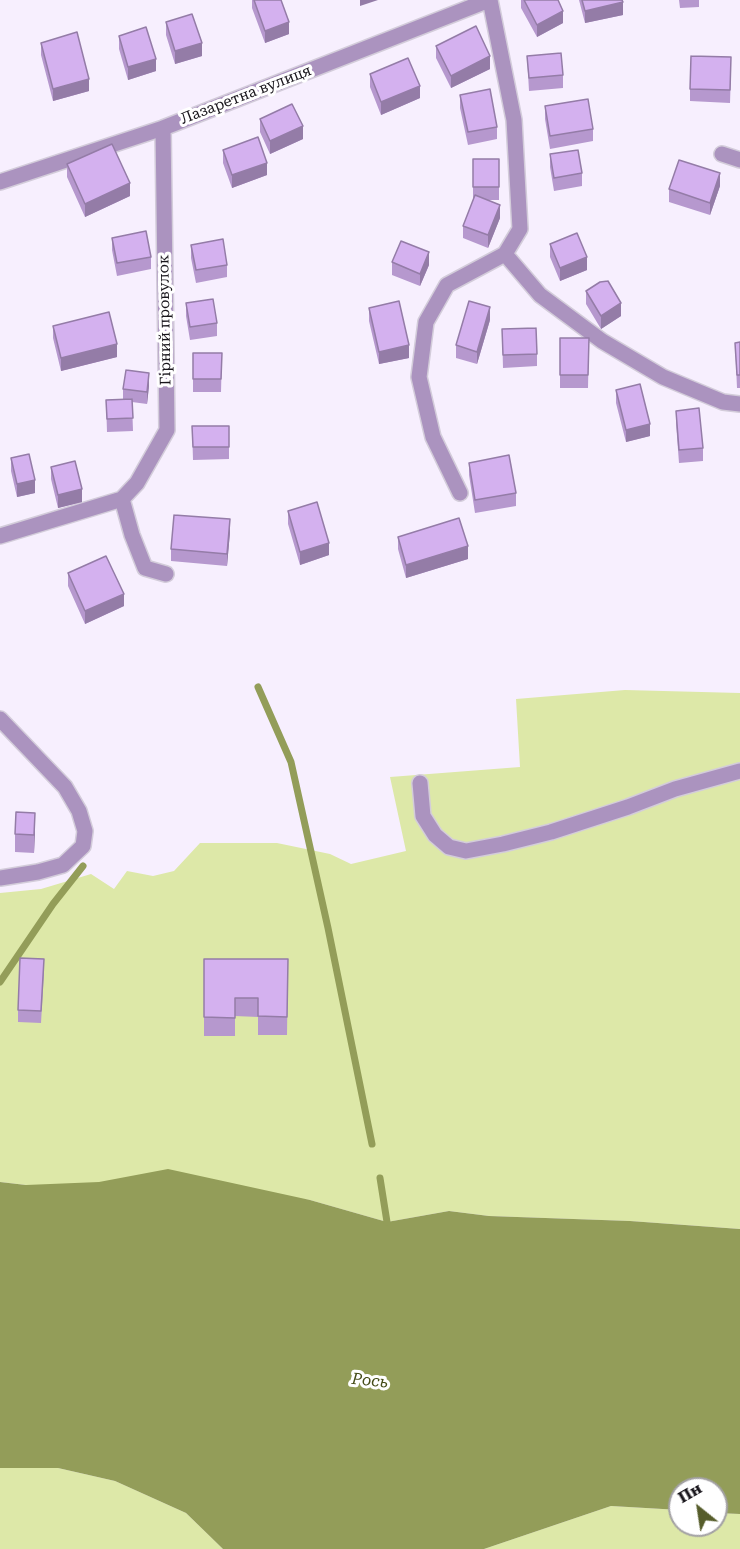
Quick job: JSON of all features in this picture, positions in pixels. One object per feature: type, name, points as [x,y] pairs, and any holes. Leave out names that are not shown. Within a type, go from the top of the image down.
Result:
[{"type":"street","name":"Лазаретна вулиця","points":[[0,182],[163,128],[489,0]]},
{"type":"street","points":[[459,493],[434,437],[419,377],[426,322],[447,285],[505,254],[520,229],[514,120],[489,0]]},
{"type":"street","name":"Гірний провулок","points":[[122,499],[137,483],[167,430],[163,128]]},
{"type":"street","points":[[722,154],[740,160]]},
{"type":"street","points":[[505,254],[540,295],[602,341],[663,377],[723,402],[740,404]]},
{"type":"street","points":[[0,536],[122,499],[132,535],[145,568],[165,574]]},
{"type":"street","points":[[0,719],[65,787],[79,811],[85,831],[83,846],[63,865],[38,872],[0,878]]},
{"type":"street","points":[[420,783],[423,816],[435,835],[449,847],[466,851],[551,832],[675,789],[740,771]]},
{"type":"shaded area","points":[[625,690],[740,693],[740,1229],[630,1221],[489,1216],[449,1211],[387,1222],[310,1200],[145,1186],[26,1185],[0,1182],[0,893],[41,889],[91,874],[114,889],[127,871],[153,876],[174,871],[200,843],[277,843],[330,854],[351,864],[406,851],[390,777],[520,767],[516,699]]},
{"type":"shaded area","points":[[0,1468],[58,1468],[115,1481],[186,1513],[223,1549],[0,1549]]},
{"type":"shaded area","points":[[611,1506],[668,1509],[668,1537],[728,1537],[728,1514],[740,1514],[740,1549],[484,1549]]},
{"type":"water","name":"Рось","points":[[168,1169],[310,1200],[387,1222],[449,1211],[489,1216],[630,1221],[740,1229],[740,1514],[728,1514],[728,1477],[668,1477],[668,1509],[611,1506],[484,1549],[223,1549],[186,1513],[115,1481],[58,1468],[0,1468],[0,1182],[26,1185],[99,1182]]},
{"type":"building","points":[[254,0],[281,0],[289,22],[265,31]]},
{"type":"building","points":[[524,0],[558,0],[563,11],[537,25]]},
{"type":"building","points":[[582,0],[622,0],[623,2],[585,11]]},
{"type":"building","points":[[192,14],[202,43],[175,51],[166,22]]},
{"type":"building","points":[[476,26],[490,56],[451,76],[436,46]]},
{"type":"building","points":[[146,27],[156,59],[128,67],[119,36]]},
{"type":"building","points":[[77,32],[89,79],[53,89],[41,43]]},
{"type":"building","points":[[561,53],[563,75],[529,78],[527,56]]},
{"type":"building","points":[[691,56],[731,57],[730,90],[690,89]]},
{"type":"building","points":[[408,58],[420,86],[381,102],[370,74]]},
{"type":"building","points":[[490,89],[497,127],[468,132],[460,95]]},
{"type":"building","points":[[588,99],[593,129],[550,136],[545,106]]},
{"type":"building","points":[[292,104],[303,126],[270,141],[260,119]]},
{"type":"building","points":[[258,137],[267,163],[232,175],[223,150]]},
{"type":"building","points":[[112,144],[130,183],[85,204],[67,164]]},
{"type":"building","points":[[578,150],[582,173],[554,178],[550,154]]},
{"type":"building","points":[[473,159],[499,159],[499,187],[473,187]]},
{"type":"building","points":[[679,160],[720,173],[710,203],[669,189]]},
{"type":"building","points":[[475,195],[500,205],[488,235],[463,226]]},
{"type":"building","points":[[146,231],[151,257],[117,263],[112,238]]},
{"type":"building","points":[[577,233],[587,257],[560,268],[550,244]]},
{"type":"building","points":[[223,239],[227,265],[196,270],[191,245]]},
{"type":"building","points":[[401,241],[429,252],[420,274],[392,262]]},
{"type":"building","points":[[608,281],[621,303],[601,316],[586,291],[600,282]]},
{"type":"building","points":[[213,299],[217,323],[190,327],[186,303]]},
{"type":"building","points":[[399,301],[409,345],[379,352],[369,308]]},
{"type":"building","points":[[469,301],[490,307],[477,352],[456,345]]},
{"type":"building","points":[[109,312],[117,344],[61,358],[53,326]]},
{"type":"building","points":[[536,328],[537,354],[503,355],[502,329]]},
{"type":"building","points":[[560,338],[589,338],[588,375],[560,375]]},
{"type":"building","points":[[740,342],[740,375],[737,375],[735,343]]},
{"type":"building","points":[[193,353],[222,353],[221,379],[193,379]]},
{"type":"building","points":[[126,370],[149,373],[147,392],[123,389]]},
{"type":"building","points":[[640,384],[650,424],[626,430],[616,390]]},
{"type":"building","points":[[132,399],[133,418],[107,419],[106,400]]},
{"type":"building","points":[[699,408],[703,448],[679,450],[676,411]]},
{"type":"building","points":[[192,426],[229,426],[229,447],[193,447]]},
{"type":"building","points":[[29,454],[35,480],[17,484],[11,458]]},
{"type":"building","points":[[509,455],[516,493],[475,500],[469,463]]},
{"type":"building","points":[[75,461],[82,489],[58,495],[51,467]]},
{"type":"building","points":[[317,502],[329,543],[300,552],[288,511]]},
{"type":"building","points":[[174,515],[230,519],[227,554],[171,549]]},
{"type":"building","points":[[459,518],[468,546],[406,565],[398,537]]},
{"type":"building","points":[[106,556],[124,594],[85,611],[68,573]]},
{"type":"building","points":[[16,812],[35,813],[34,835],[15,834]]},
{"type":"building","points":[[20,958],[44,959],[41,1011],[18,1010]]},
{"type":"building","points":[[204,959],[288,959],[287,1017],[258,1016],[258,998],[235,998],[235,1018],[204,1017]]},
{"type":"waterway","points":[[258,687],[291,762],[372,1144]]},
{"type":"waterway","points":[[0,982],[53,904],[83,866]]},
{"type":"waterway","points":[[380,1178],[387,1222]]}]
